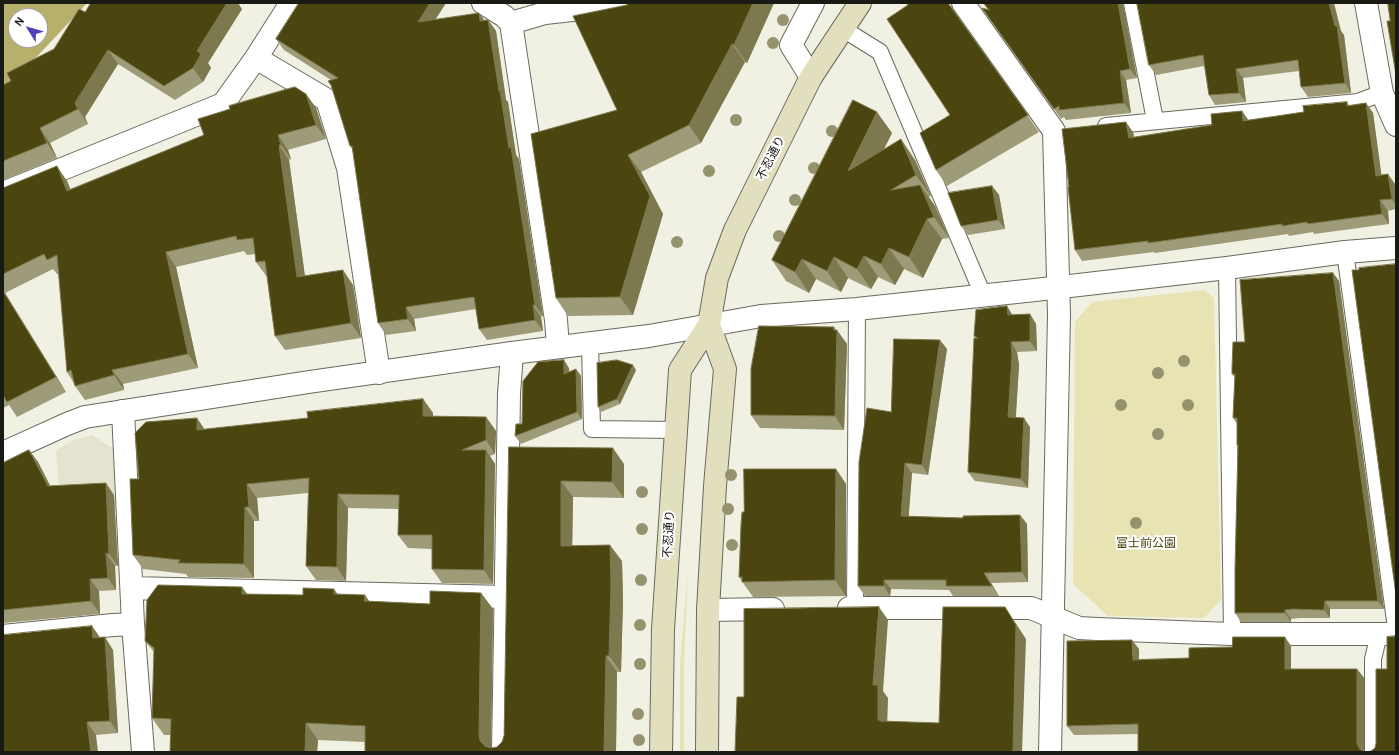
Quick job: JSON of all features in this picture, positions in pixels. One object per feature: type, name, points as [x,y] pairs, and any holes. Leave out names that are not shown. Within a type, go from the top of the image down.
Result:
[{"type":"main road","name":"不忍通り","points":[[661,752],[663,629],[680,370],[709,325],[717,278],[735,230],[812,77],[860,3]]},
{"type":"main road","name":"不忍通り","points":[[707,752],[708,610],[715,486],[725,369],[709,325]]},
{"type":"street","points":[[3,193],[222,104],[256,58],[291,3]]},
{"type":"street","points":[[483,3],[504,16],[511,23],[556,320],[558,347]]},
{"type":"street","points":[[511,23],[544,8],[634,3]]},
{"type":"street","points":[[812,77],[791,45],[813,3]]},
{"type":"street","points":[[963,3],[1062,131],[1058,287],[1054,617],[1050,752]]},
{"type":"street","points":[[1366,3],[1382,93],[1396,126]]},
{"type":"street","points":[[256,58],[327,100],[348,168],[380,373]]},
{"type":"street","points":[[5,448],[85,417],[309,382],[512,353],[649,336],[761,316],[857,309],[1227,268],[1345,252],[1396,248]]},
{"type":"street","points":[[503,752],[509,394],[512,353]]},
{"type":"street","points":[[123,411],[134,624],[143,752]]},
{"type":"street","points":[[132,588],[506,597]]},
{"type":"street","points":[[831,608],[1031,608],[1079,628],[1232,634],[1390,632]]},
{"type":"street","points":[[708,610],[791,609]]},
{"type":"street","points":[[3,636],[134,624]]},
{"type":"lane","points":[[1132,3],[1155,120]]},
{"type":"lane","points":[[843,29],[880,52],[983,295]]},
{"type":"lane","points":[[1093,127],[1358,102],[1382,93]]},
{"type":"lane","points":[[1345,252],[1390,632],[1374,658],[1373,752]]},
{"type":"lane","points":[[1227,268],[1232,634]]},
{"type":"lane","points":[[855,608],[857,309]]},
{"type":"lane","points":[[590,343],[592,429],[676,430]]},
{"type":"shaded area","points":[[3,3],[87,3],[48,45],[48,8],[8,8],[8,48],[45,48],[3,93]]},
{"type":"shaded area","points":[[92,435],[114,449],[115,522],[61,526],[56,450],[74,440]]},
{"type":"green space","name":"富士前公園","points":[[1205,290],[1214,298],[1221,600],[1204,618],[1108,616],[1073,584],[1075,322],[1092,302]]},
{"type":"green space","points":[[688,570],[684,663],[684,752],[680,752],[680,663]]},
{"type":"building","points":[[91,3],[227,3],[197,51],[201,54],[193,68],[164,86],[108,50],[75,103],[78,109],[40,128],[47,143],[3,161],[3,85],[11,81],[7,73],[54,49],[79,9],[85,12]]},
{"type":"building","points":[[299,3],[430,3],[418,22],[479,13],[480,21],[488,20],[509,148],[511,147],[535,305],[533,305],[535,320],[479,329],[474,297],[406,307],[408,319],[378,323],[352,146],[350,146],[331,85],[328,81],[338,78],[276,39]]},
{"type":"building","points":[[627,3],[753,3],[734,45],[732,44],[689,125],[628,155],[650,196],[620,297],[556,298],[531,134],[617,110],[573,16],[627,5]]},
{"type":"building","points":[[906,3],[948,3],[1028,115],[936,170],[920,133],[950,115],[887,19],[908,5]]},
{"type":"building","points":[[984,3],[1118,3],[1130,69],[1120,71],[1124,103],[1059,110],[1059,106],[1054,109],[982,8],[989,10]]},
{"type":"building","points":[[1137,3],[1329,3],[1335,26],[1337,26],[1345,83],[1301,87],[1298,60],[1236,69],[1239,93],[1209,95],[1203,55],[1149,65]]},
{"type":"building","points":[[1388,3],[1396,3],[1396,75],[1387,21],[1390,21]]},
{"type":"building","points":[[295,87],[306,94],[316,125],[278,135],[281,145],[279,145],[297,277],[343,270],[351,323],[275,336],[265,261],[256,262],[253,238],[237,240],[236,236],[166,252],[188,354],[112,370],[114,375],[75,386],[71,370],[67,372],[57,255],[47,260],[44,254],[3,274],[3,188],[57,166],[67,191],[204,135],[198,119],[230,109],[229,106]]},
{"type":"building","points":[[853,100],[877,112],[848,171],[901,139],[916,175],[891,190],[920,185],[934,217],[927,219],[909,257],[889,248],[881,264],[864,256],[857,269],[834,257],[827,271],[802,259],[795,272],[772,260]]},
{"type":"building","points":[[1347,102],[1347,106],[1366,103],[1376,176],[1388,174],[1392,199],[1380,200],[1382,214],[1307,224],[1307,222],[1282,226],[1282,224],[1148,243],[1148,241],[1075,250],[1062,129],[1126,122],[1129,138],[1212,125],[1211,114],[1242,111],[1243,121],[1304,112],[1303,106]]},
{"type":"building","points":[[992,186],[998,220],[961,226],[948,193]]},
{"type":"building","points":[[1396,264],[1396,595],[1352,270]]},
{"type":"building","points":[[1333,273],[1378,601],[1325,601],[1324,610],[1293,609],[1285,610],[1285,613],[1235,613],[1238,445],[1237,418],[1233,418],[1235,374],[1232,374],[1232,368],[1233,342],[1245,342],[1240,280]]},
{"type":"building","points":[[3,291],[56,377],[7,402],[3,395]]},
{"type":"building","points":[[1007,306],[1008,315],[1030,314],[1030,341],[1011,342],[1012,356],[1008,417],[1024,418],[1021,479],[968,472],[974,338],[978,338],[974,336],[976,310]]},
{"type":"building","points":[[759,326],[834,327],[833,330],[837,330],[835,416],[751,415],[751,369]]},
{"type":"building","points":[[894,339],[940,340],[922,465],[905,463],[901,516],[963,518],[963,516],[1020,515],[1022,572],[984,573],[992,586],[946,586],[946,580],[884,580],[884,586],[858,586],[859,462],[867,408],[891,412]]},
{"type":"building","points":[[564,360],[564,374],[576,369],[577,412],[515,436],[516,424],[522,424],[523,381],[538,362]]},
{"type":"building","points":[[617,360],[633,365],[617,399],[598,407],[597,363]]},
{"type":"building","points":[[423,399],[423,416],[486,417],[486,440],[462,450],[486,450],[484,570],[432,569],[432,535],[398,535],[399,495],[338,494],[337,567],[306,566],[309,478],[247,484],[249,507],[245,507],[244,564],[178,563],[180,560],[133,555],[130,479],[139,479],[135,433],[146,422],[197,418],[197,430],[308,418],[307,412]]},
{"type":"building","points":[[509,447],[613,448],[612,482],[561,481],[561,546],[610,545],[611,584],[609,656],[606,656],[604,752],[365,752],[365,726],[306,723],[305,752],[170,752],[171,719],[152,718],[154,648],[145,641],[147,600],[158,585],[242,587],[242,594],[303,595],[303,588],[334,589],[334,594],[365,595],[364,601],[430,604],[430,591],[481,593],[479,735],[480,741],[485,746],[491,748],[497,747],[502,742],[504,736]]},
{"type":"building","points":[[29,450],[48,486],[106,483],[109,554],[106,553],[108,578],[90,579],[91,601],[3,610],[3,463]]},
{"type":"building","points":[[744,469],[836,469],[835,580],[742,582],[742,577],[739,577],[742,512],[744,512]]},
{"type":"building","points":[[879,607],[873,685],[878,685],[878,720],[939,723],[943,607],[1005,607],[1016,625],[1013,752],[735,752],[737,697],[744,697],[744,609]]},
{"type":"building","points":[[92,626],[93,638],[105,637],[110,721],[87,722],[91,752],[3,752],[3,635]]},
{"type":"building","points":[[1396,636],[1396,752],[1368,752],[1375,748],[1376,743],[1376,669],[1387,669],[1387,637]]},
{"type":"building","points":[[1233,637],[1285,637],[1285,669],[1357,669],[1357,743],[1362,751],[1366,752],[1138,752],[1138,724],[1067,726],[1067,641],[1132,640],[1133,660],[1189,658],[1189,648],[1232,647]]}]
